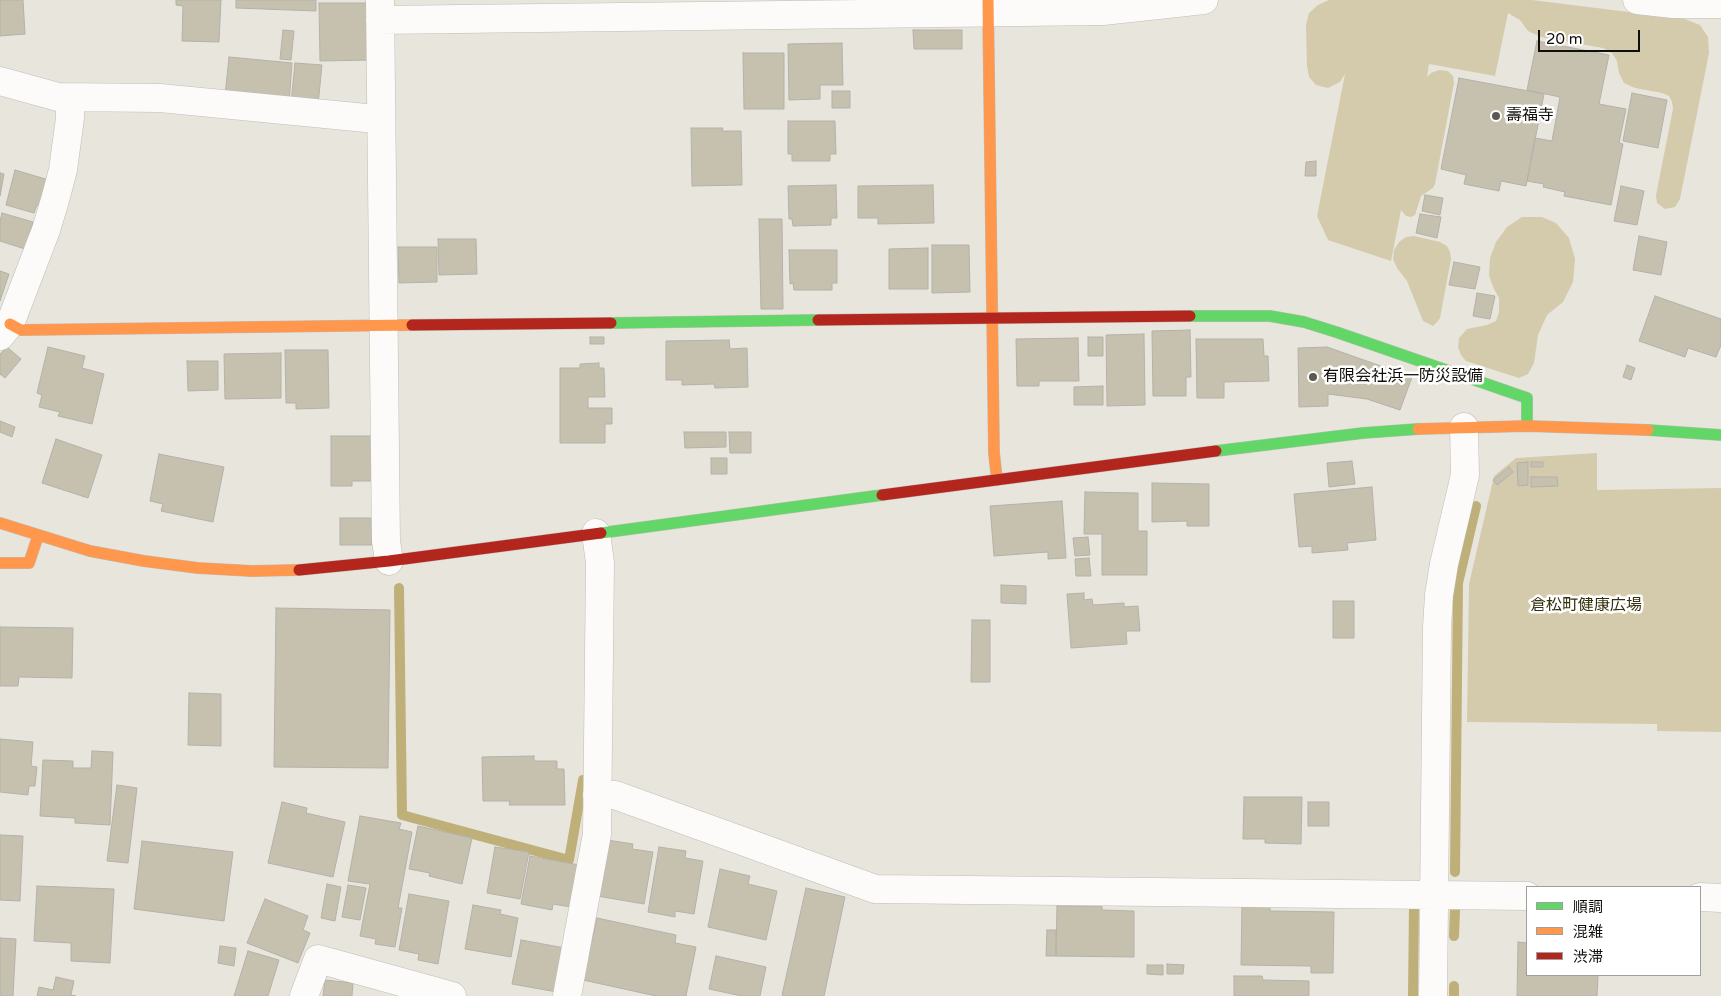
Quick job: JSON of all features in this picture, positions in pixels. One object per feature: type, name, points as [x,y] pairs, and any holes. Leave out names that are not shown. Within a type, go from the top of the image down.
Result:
[{"type":"street","points":[[389,561],[386,541],[380,10],[988,6],[1103,11],[1204,0]]},
{"type":"street","points":[[1637,0],[1673,4],[1711,3]]},
{"type":"street","points":[[988,6],[994,453],[997,480]]},
{"type":"street","points":[[0,81],[58,97],[160,98],[381,118]]},
{"type":"street","points":[[70,98],[70,118],[61,178],[46,230],[5,330],[1270,316],[1304,322],[1336,332],[1527,398],[1527,426]]},
{"type":"street","points":[[0,523],[38,536],[135,560],[198,568],[252,571],[307,570],[389,561],[1281,442],[1363,433],[1464,427],[1527,426],[1609,428],[1721,435]]},
{"type":"street","points":[[1433,996],[1437,627],[1444,564],[1465,475],[1464,427]]},
{"type":"street","points":[[567,996],[597,834],[600,562],[596,533]]},
{"type":"street","points":[[0,563],[29,563],[38,536]]},
{"type":"street","points":[[597,795],[615,795],[875,889],[1526,896]]},
{"type":"street","points":[[1701,897],[1721,898]]},
{"type":"street","points":[[304,996],[318,959],[452,996]]},
{"type":"green space","points":[[1329,0],[1532,0],[1685,19],[1700,25],[1708,37],[1709,53],[1680,199],[1675,207],[1665,209],[1657,203],[1656,195],[1673,109],[1669,96],[1635,88],[1624,83],[1619,73],[1617,61],[1612,53],[1603,48],[1541,37],[1528,31],[1520,20],[1508,13],[1495,76],[1429,64],[1427,77],[1439,70],[1448,71],[1453,76],[1454,83],[1435,184],[1433,188],[1421,196],[1415,215],[1411,217],[1406,216],[1401,210],[1391,261],[1328,240],[1317,216],[1345,74],[1340,82],[1328,88],[1316,85],[1309,77],[1306,25],[1309,13],[1318,5]]},
{"type":"green space","points":[[1522,217],[1542,217],[1556,223],[1569,238],[1575,259],[1573,282],[1563,302],[1547,315],[1538,335],[1534,363],[1528,374],[1519,378],[1466,361],[1458,347],[1459,338],[1467,329],[1496,321],[1499,312],[1499,298],[1489,275],[1490,258],[1496,242],[1507,227]]},
{"type":"green space","points":[[1414,236],[1440,242],[1447,246],[1450,252],[1451,259],[1440,318],[1433,326],[1423,321],[1407,281],[1393,259],[1394,250],[1399,242],[1406,237]]},
{"type":"green space","name":"倉松町健康広場","points":[[1597,453],[1597,490],[1721,488],[1721,732],[1657,731],[1657,724],[1467,722],[1469,584],[1494,476],[1516,458]]},
{"type":"building","points":[[0,0],[23,0],[25,34],[0,36]]},
{"type":"building","points":[[176,0],[221,0],[219,42],[182,41],[183,6],[176,5]]},
{"type":"building","points":[[236,0],[316,0],[316,11],[236,8]]},
{"type":"building","points":[[319,3],[372,3],[373,60],[320,61]]},
{"type":"building","points":[[283,30],[294,31],[291,60],[280,59]]},
{"type":"building","points":[[913,30],[962,30],[962,49],[914,49]]},
{"type":"building","points":[[1537,41],[1609,55],[1599,104],[1626,109],[1619,143],[1623,144],[1611,205],[1564,196],[1565,192],[1543,187],[1544,184],[1527,181],[1535,138],[1552,141],[1560,97],[1527,90]]},
{"type":"building","points":[[842,43],[843,85],[820,85],[820,99],[789,100],[788,44]]},
{"type":"building","points":[[743,53],[784,53],[784,109],[744,109]]},
{"type":"building","points":[[229,57],[292,63],[289,103],[225,96]]},
{"type":"building","points":[[295,63],[322,65],[318,105],[291,103]]},
{"type":"building","name":"壽福寺","points":[[1459,78],[1544,94],[1526,186],[1501,181],[1499,191],[1464,184],[1466,175],[1441,169]]},
{"type":"building","points":[[832,91],[850,91],[850,108],[832,108]]},
{"type":"building","points":[[1632,93],[1667,100],[1658,148],[1623,141]]},
{"type":"building","points":[[788,121],[835,121],[836,154],[830,154],[830,161],[792,161],[792,154],[788,154]]},
{"type":"building","points":[[691,128],[723,128],[722,131],[741,131],[742,185],[692,186]]},
{"type":"building","points":[[1316,161],[1316,176],[1305,176],[1306,162]]},
{"type":"building","points":[[15,170],[49,180],[41,206],[37,205],[34,213],[6,205]]},
{"type":"building","points":[[0,173],[4,174],[0,196]]},
{"type":"building","points":[[836,185],[837,218],[831,218],[831,225],[793,226],[792,219],[789,219],[788,186]]},
{"type":"building","points":[[933,185],[934,223],[878,224],[878,218],[858,218],[858,186]]},
{"type":"building","points":[[1621,186],[1644,191],[1637,225],[1614,221]]},
{"type":"building","points":[[1425,195],[1443,198],[1440,215],[1422,211]]},
{"type":"building","points":[[2,213],[33,222],[25,249],[0,241]]},
{"type":"building","points":[[1420,214],[1441,217],[1437,238],[1416,233]]},
{"type":"building","points":[[759,219],[782,219],[783,309],[761,309]]},
{"type":"building","points":[[1639,236],[1667,242],[1661,275],[1633,270]]},
{"type":"building","points":[[438,239],[476,239],[477,274],[439,275]]},
{"type":"building","points":[[932,245],[969,245],[970,292],[932,293]]},
{"type":"building","points":[[398,247],[437,247],[437,282],[399,283]]},
{"type":"building","points":[[928,248],[928,289],[889,289],[889,249]]},
{"type":"building","points":[[789,250],[837,250],[837,283],[832,283],[832,290],[794,290],[793,283],[790,284]]},
{"type":"building","points":[[1454,262],[1480,267],[1475,289],[1449,285]]},
{"type":"building","points":[[0,271],[9,274],[0,301]]},
{"type":"building","points":[[1477,293],[1495,296],[1490,319],[1473,316]]},
{"type":"building","points":[[1655,296],[1721,319],[1721,345],[1716,357],[1688,348],[1685,357],[1639,341]]},
{"type":"building","points":[[1190,330],[1191,377],[1186,377],[1186,396],[1153,396],[1152,331]]},
{"type":"building","points":[[1144,334],[1145,405],[1107,406],[1106,335]]},
{"type":"building","points":[[590,337],[604,337],[604,344],[590,344]]},
{"type":"building","points":[[1088,337],[1103,337],[1103,356],[1088,356]]},
{"type":"building","points":[[1078,338],[1079,381],[1039,381],[1039,386],[1017,386],[1016,339]]},
{"type":"building","points":[[1196,339],[1263,339],[1264,356],[1268,356],[1269,381],[1224,382],[1224,398],[1197,398]]},
{"type":"building","points":[[729,340],[730,349],[747,348],[748,387],[715,388],[714,384],[682,385],[682,380],[666,380],[666,341]]},
{"type":"building","points":[[7,347],[21,359],[5,378],[0,374],[0,354]]},
{"type":"building","points":[[48,347],[85,356],[82,368],[104,374],[92,424],[58,416],[60,412],[39,407],[42,395],[37,393]]},
{"type":"building","points":[[1327,347],[1412,377],[1400,410],[1367,399],[1328,394],[1328,406],[1299,407],[1298,348]]},
{"type":"building","points":[[285,350],[328,350],[329,408],[296,409],[296,403],[286,403]]},
{"type":"building","points":[[281,353],[281,398],[225,399],[224,354]]},
{"type":"building","points":[[187,361],[218,361],[218,390],[188,391]]},
{"type":"building","points":[[599,363],[599,368],[604,368],[605,397],[588,397],[588,408],[612,408],[612,424],[605,424],[605,443],[560,443],[560,368],[580,368],[580,364]]},
{"type":"building","points":[[1627,365],[1635,368],[1631,380],[1623,377]]},
{"type":"building","points":[[1103,386],[1103,405],[1074,405],[1074,387]]},
{"type":"building","points":[[0,421],[15,427],[12,437],[0,432]]},
{"type":"building","points":[[684,432],[726,432],[726,447],[685,448]]},
{"type":"building","points":[[729,432],[751,432],[751,453],[730,453]]},
{"type":"building","points":[[331,436],[375,436],[376,481],[352,481],[352,486],[331,486]]},
{"type":"building","points":[[56,439],[102,455],[88,498],[42,483]]},
{"type":"building","points":[[159,454],[224,467],[213,522],[161,511],[163,504],[150,501]]},
{"type":"building","points":[[711,458],[727,458],[727,474],[711,474]]},
{"type":"building","points":[[1352,461],[1355,484],[1329,487],[1327,463]]},
{"type":"building","points":[[1528,462],[1528,485],[1518,486],[1517,463]]},
{"type":"building","points":[[1531,462],[1543,462],[1543,467],[1531,467]]},
{"type":"building","points":[[1509,467],[1513,472],[1497,485],[1493,480]]},
{"type":"building","points":[[1531,477],[1557,477],[1558,486],[1531,487]]},
{"type":"building","points":[[1152,483],[1209,484],[1209,526],[1187,526],[1187,521],[1152,522]]},
{"type":"building","points":[[1372,487],[1376,540],[1347,543],[1348,550],[1312,553],[1312,546],[1299,547],[1294,494]]},
{"type":"building","points":[[1085,492],[1138,493],[1138,531],[1147,531],[1147,575],[1102,575],[1102,534],[1084,534]]},
{"type":"building","points":[[1062,501],[1066,558],[1048,559],[1048,552],[994,556],[990,506]]},
{"type":"building","points":[[340,518],[371,518],[372,545],[340,545]]},
{"type":"building","points":[[1088,537],[1090,555],[1075,556],[1073,538]]},
{"type":"building","points":[[1089,558],[1091,576],[1076,576],[1075,559]]},
{"type":"building","points":[[1001,585],[1026,586],[1026,604],[1001,603]]},
{"type":"building","points":[[1084,593],[1084,600],[1092,599],[1093,605],[1124,603],[1124,607],[1138,606],[1140,631],[1126,631],[1127,644],[1071,648],[1067,594]]},
{"type":"building","points":[[1333,601],[1354,601],[1354,638],[1333,638]]},
{"type":"building","points":[[276,608],[390,610],[388,768],[274,767]]},
{"type":"building","points":[[972,620],[990,620],[990,682],[971,682]]},
{"type":"building","points":[[0,627],[73,628],[72,678],[19,677],[18,686],[0,686]]},
{"type":"building","points":[[189,693],[221,694],[221,746],[188,745]]},
{"type":"building","points":[[0,739],[33,742],[31,766],[37,767],[35,786],[29,786],[28,795],[0,792]]},
{"type":"building","points":[[92,751],[113,752],[110,825],[75,823],[75,818],[40,816],[43,760],[73,761],[73,768],[91,768]]},
{"type":"building","points":[[534,756],[534,761],[557,761],[557,769],[564,769],[565,805],[509,805],[510,801],[483,801],[482,757]]},
{"type":"building","points":[[117,785],[137,788],[128,863],[107,861]]},
{"type":"building","points":[[1244,797],[1302,797],[1301,844],[1265,843],[1265,839],[1243,839]]},
{"type":"building","points":[[282,802],[307,808],[306,813],[345,822],[333,877],[268,863]]},
{"type":"building","points":[[1308,802],[1329,802],[1329,826],[1308,826]]},
{"type":"building","points":[[360,816],[401,823],[399,829],[412,832],[398,908],[402,908],[395,947],[375,944],[376,939],[360,936],[370,884],[348,881]]},
{"type":"building","points":[[418,826],[472,838],[462,884],[429,876],[430,873],[409,869]]},
{"type":"building","points":[[0,835],[23,836],[20,901],[0,900]]},
{"type":"building","points":[[607,840],[633,844],[632,849],[653,852],[644,904],[597,896]]},
{"type":"building","points":[[142,841],[233,852],[224,921],[134,909]]},
{"type":"building","points":[[495,847],[529,852],[520,899],[487,893]]},
{"type":"building","points":[[659,847],[686,851],[685,858],[703,861],[694,914],[675,911],[675,917],[648,912]]},
{"type":"building","points":[[530,856],[585,866],[577,908],[553,904],[552,910],[521,904]]},
{"type":"building","points":[[720,869],[750,876],[748,884],[777,891],[766,940],[708,927]]},
{"type":"building","points":[[327,884],[341,887],[335,921],[321,918]]},
{"type":"building","points":[[348,885],[366,888],[360,920],[342,917]]},
{"type":"building","points":[[37,886],[114,889],[110,963],[71,961],[71,943],[34,941]]},
{"type":"building","points":[[806,888],[845,897],[824,996],[785,996],[782,995]]},
{"type":"building","points":[[409,894],[449,901],[438,964],[418,960],[419,954],[399,950]]},
{"type":"building","points":[[265,899],[308,916],[303,930],[310,933],[298,963],[247,943]]},
{"type":"building","points":[[473,905],[501,910],[500,914],[518,918],[511,957],[465,949]]},
{"type":"building","points":[[1242,905],[1270,906],[1270,911],[1334,912],[1333,973],[1311,973],[1311,966],[1241,965]]},
{"type":"building","points":[[1057,906],[1102,906],[1102,910],[1134,911],[1134,957],[1056,956]]},
{"type":"building","points":[[597,918],[676,935],[675,943],[696,947],[686,996],[656,996],[583,980]]},
{"type":"building","points":[[1047,930],[1056,930],[1056,956],[1046,956]]},
{"type":"building","points":[[0,938],[16,939],[13,996],[0,996]]},
{"type":"building","points":[[521,940],[565,948],[557,992],[512,984]]},
{"type":"building","points":[[1518,942],[1526,943],[1526,976],[1598,976],[1597,996],[1517,996]]},
{"type":"building","points":[[220,946],[236,948],[234,966],[218,963]]},
{"type":"building","points":[[248,951],[279,960],[268,996],[234,996]]},
{"type":"building","points":[[716,956],[766,967],[760,996],[742,996],[709,989]]},
{"type":"building","points":[[1167,964],[1184,965],[1183,974],[1167,974]]},
{"type":"building","points":[[1147,965],[1163,965],[1163,975],[1147,974]]},
{"type":"building","points":[[1234,976],[1262,976],[1263,980],[1309,981],[1309,996],[1234,996]]},
{"type":"building","points":[[56,977],[74,981],[71,995],[76,996],[37,996],[39,987],[53,990]]},
{"type":"building","points":[[325,980],[353,983],[352,996],[323,996]]},
{"type":"waterway","points":[[1455,872],[1458,583],[1476,506]]},
{"type":"waterway","points":[[399,588],[402,815],[569,860],[583,780],[590,780]]},
{"type":"waterway","points":[[1413,996],[1414,905]]},
{"type":"waterway","points":[[1454,936],[1455,910]]},
{"type":"waterway","points":[[1454,986],[1454,996]]},
{"type":"traffic: fast","points":[[1190,316],[1270,316],[1304,322],[1336,332],[1527,398],[1527,426]]},
{"type":"traffic: fast","points":[[611,323],[818,320]]},
{"type":"traffic: fast","points":[[1216,451],[1363,433],[1418,429]]},
{"type":"traffic: fast","points":[[1648,430],[1721,435]]},
{"type":"traffic: fast","points":[[601,533],[882,495]]},
{"type":"traffic: slow","points":[[988,0],[994,453],[997,480]]},
{"type":"traffic: slow","points":[[10,324],[21,330],[412,325]]},
{"type":"traffic: slow","points":[[1418,429],[1527,426],[1648,430]]},
{"type":"traffic: slow","points":[[0,523],[90,551],[144,561],[198,568],[252,571],[299,570]]},
{"type":"traffic: slow","points":[[0,563],[29,563],[38,536]]},
{"type":"traffic: jam","points":[[818,320],[1190,316]]},
{"type":"traffic: jam","points":[[412,325],[611,323]]},
{"type":"traffic: jam","points":[[882,495],[1216,451]]},
{"type":"traffic: jam","points":[[299,570],[389,561],[601,533]]},
{"type":"place","name":"壽福寺","points":[[1496,116]]},
{"type":"place","name":"有限会社浜一防災設備","points":[[1313,377]]}]
